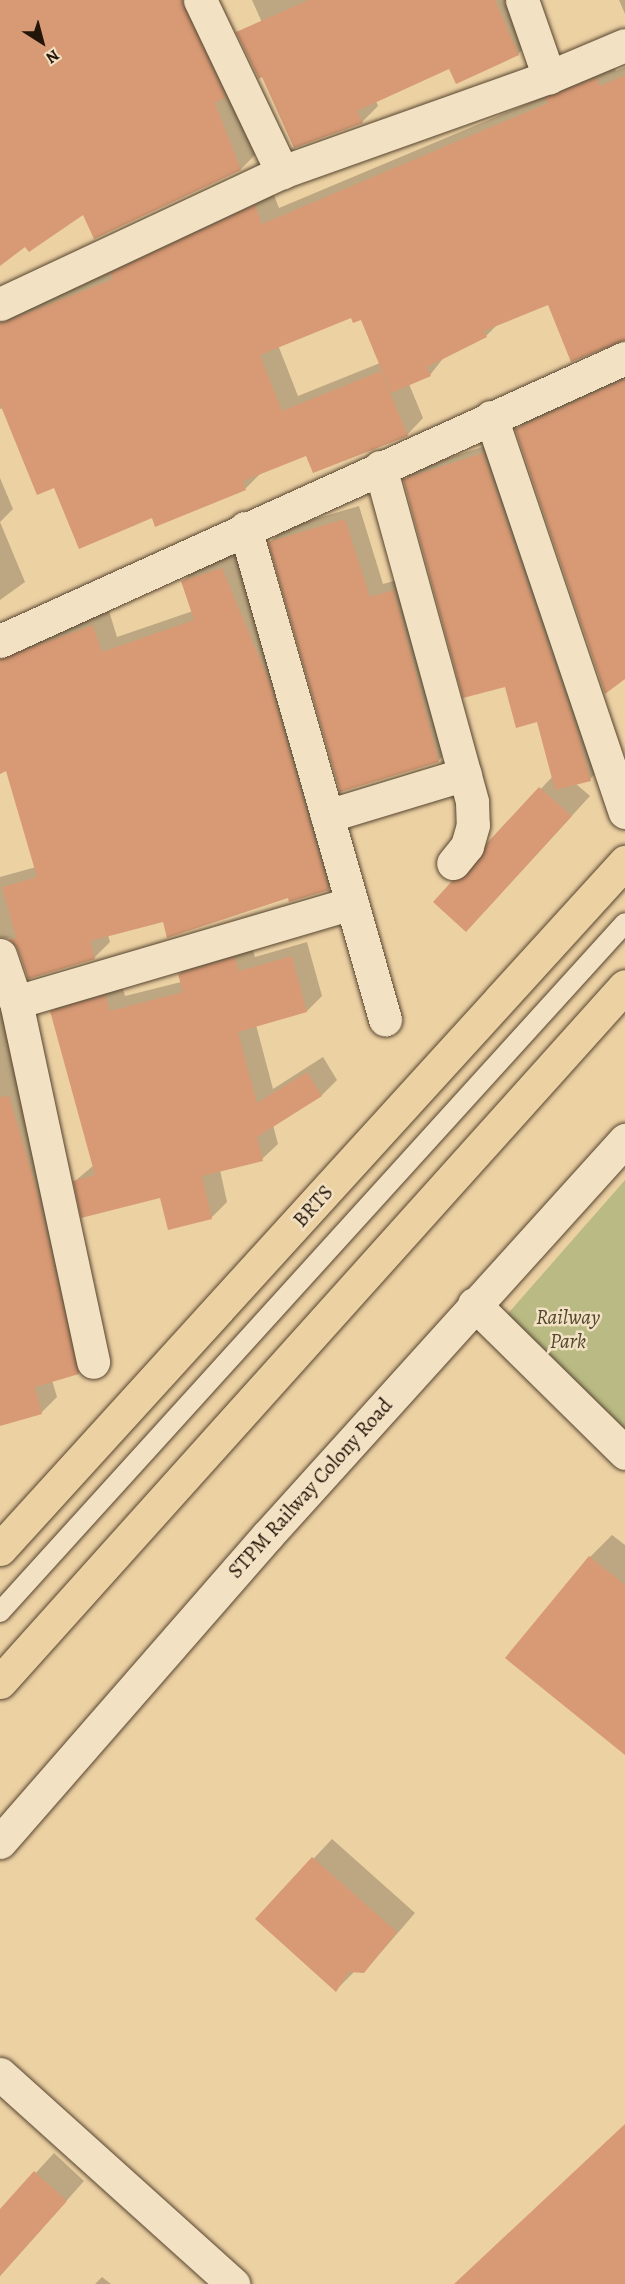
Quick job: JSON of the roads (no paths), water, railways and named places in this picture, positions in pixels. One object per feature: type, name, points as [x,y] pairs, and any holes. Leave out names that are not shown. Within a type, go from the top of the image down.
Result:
[{"type":"main road","name":"BRTS","points":[[0,1549],[625,862]]},
{"type":"main road","points":[[0,1682],[625,986]]},
{"type":"street","points":[[200,0],[282,172]]},
{"type":"street","points":[[522,0],[549,77]]},
{"type":"street","points":[[0,304],[282,172],[549,77],[625,45]]},
{"type":"street","points":[[0,641],[245,528],[625,358]]},
{"type":"street","points":[[491,417],[625,812]]},
{"type":"street","points":[[380,467],[465,774],[473,825],[467,846],[453,863]]},
{"type":"street","points":[[245,528],[385,1019]]},
{"type":"street","points":[[327,816],[465,774]]},
{"type":"street","points":[[16,1002],[352,903]]},
{"type":"street","points":[[0,955],[16,1002],[93,1362]]},
{"type":"street","name":"STPM Railway Colony Road","points":[[0,1842],[474,1305],[625,1140]]},
{"type":"street","points":[[474,1305],[625,1453]]},
{"type":"street","points":[[0,2074],[233,2284]]},
{"type":"lane","points":[[0,1612],[625,923]]},
{"type":"park label","name":"Railway Park","points":[[568,1329]]}]
